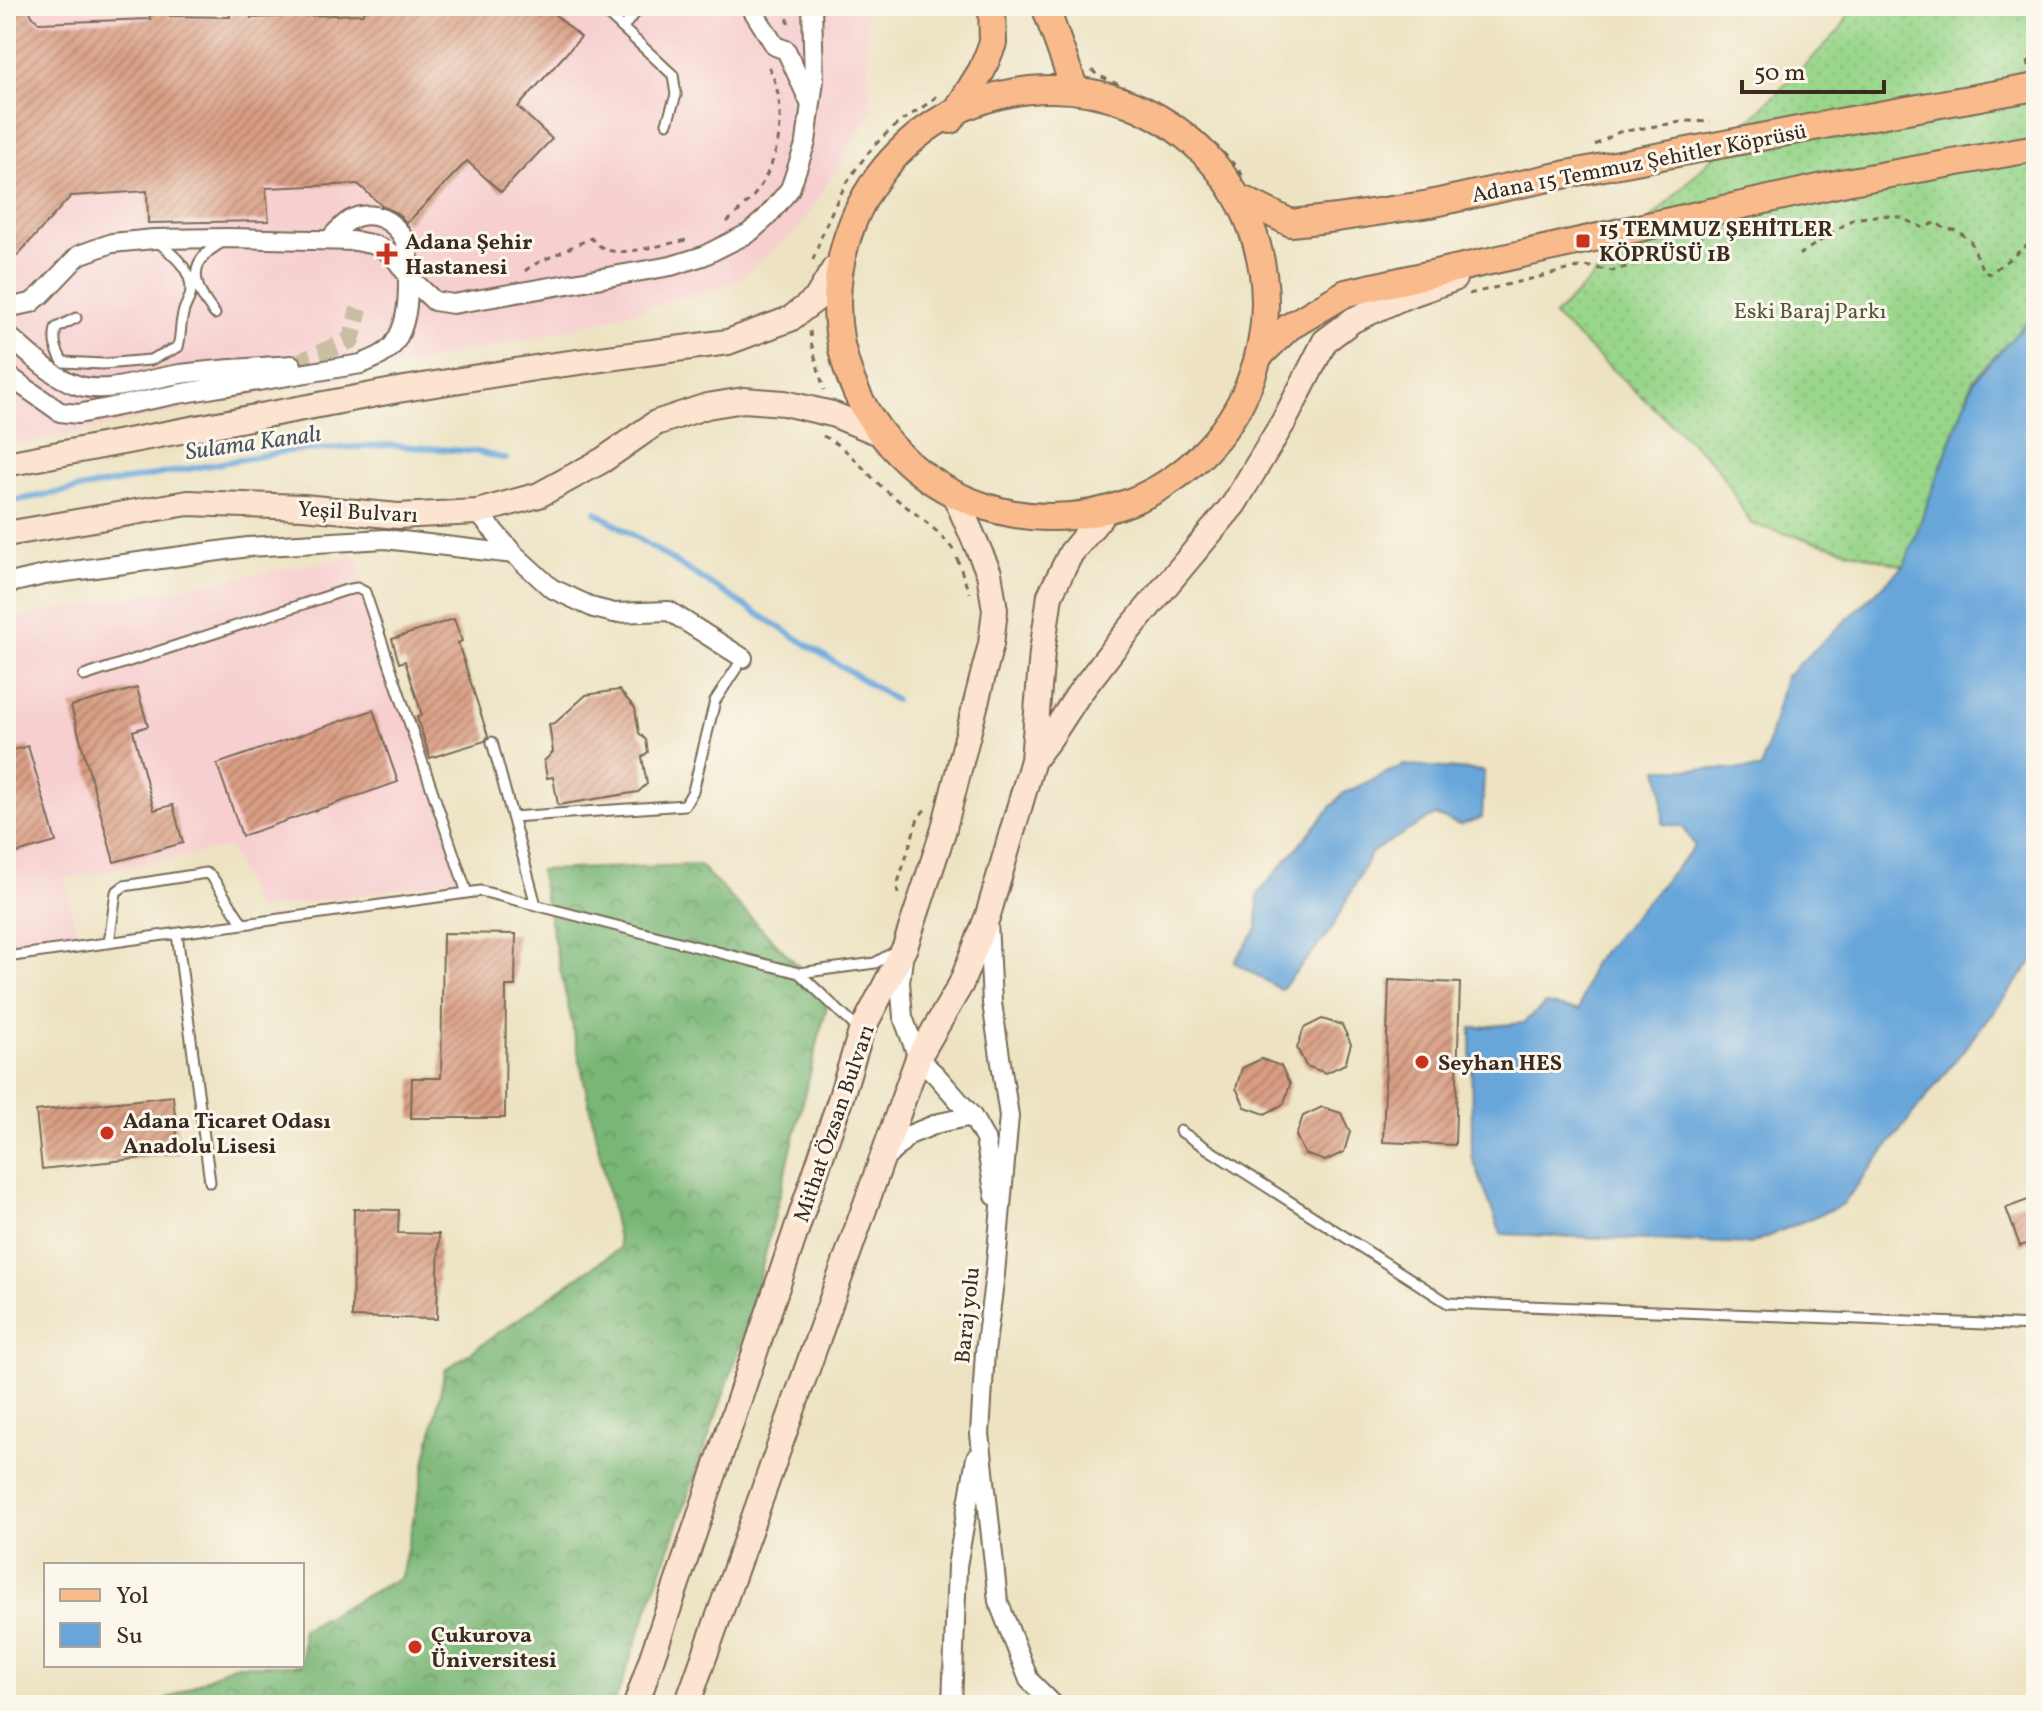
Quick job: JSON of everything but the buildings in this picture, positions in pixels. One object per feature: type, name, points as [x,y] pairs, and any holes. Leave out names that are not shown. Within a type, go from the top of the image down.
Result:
[{"type":"main road","points":[[951,120],[982,70],[993,43],[992,6]]},
{"type":"main road","points":[[1045,6],[1075,90]]},
{"type":"main road","name":"Adana 15 Temmuz Şehitler Köprüsü","points":[[1248,193],[1291,223],[1337,218],[1430,204],[1567,174],[2036,87]]},
{"type":"main road","points":[[6,464],[398,390],[728,342],[790,319],[816,299],[823,269],[854,212],[871,183],[897,153],[951,120],[1015,92],[1075,90],[1155,110],[1192,134],[1225,164],[1248,193],[1265,301],[1260,355],[1251,384],[1216,437],[1186,471],[1104,513],[1071,553],[1050,595],[1040,665],[1033,760],[988,915],[961,984],[918,1058],[687,1705]]},
{"type":"main road","points":[[1260,355],[1289,327],[1346,293],[1846,182],[2036,148]]},
{"type":"main road","points":[[1033,760],[1114,648],[1234,504],[1284,421],[1325,341],[1353,320],[1403,297],[1524,254]]},
{"type":"main road","points":[[823,269],[838,336],[858,401],[874,431],[913,470],[955,496],[990,506],[1043,516],[1104,513]]},
{"type":"main road","name":"Yeşil Bulvarı","points":[[6,534],[188,503],[303,507],[398,516],[477,512],[539,495],[603,460],[656,423],[707,406],[744,400],[784,403],[832,414],[874,431]]},
{"type":"main road","name":"Mithat Özsan Bulvarı","points":[[636,1705],[861,1032],[905,947],[943,832],[991,644],[995,610],[989,573],[955,496]]},
{"type":"street","points":[[750,6],[775,46],[786,50],[811,105]]},
{"type":"street","points":[[6,308],[31,303],[79,255],[112,243],[154,239],[329,240],[375,245],[392,254],[408,276],[434,301],[453,304],[671,266],[703,256],[749,233],[790,189],[806,142],[811,105],[814,80],[812,6]]},
{"type":"street","points":[[6,374],[60,412],[78,414],[361,364],[382,355],[399,335],[407,308],[409,260],[405,244],[397,228],[385,219],[367,215],[345,222],[329,240]]},
{"type":"street","points":[[6,334],[59,376],[87,388],[101,389],[176,375],[295,364]]},
{"type":"street","points":[[477,512],[514,554],[551,588],[594,608],[614,613],[669,611],[743,658]]},
{"type":"street","points":[[6,584],[44,575],[248,547],[385,539],[514,554]]},
{"type":"street","name":"Baraj yolu","points":[[988,915],[992,1003],[1009,1116],[985,1352],[980,1434],[998,1601],[1029,1680],[1054,1705]]},
{"type":"street","points":[[905,947],[900,982],[903,1017],[918,1058],[972,1116],[985,1139],[999,1219]]},
{"type":"street","points":[[882,1162],[909,1135],[939,1123],[972,1116]]},
{"type":"street","points":[[952,1705],[957,1566],[980,1434]]},
{"type":"lane","points":[[599,6],[673,75],[676,95],[667,123]]},
{"type":"lane","points":[[622,28],[640,6]]},
{"type":"lane","points":[[215,314],[199,291],[196,278],[198,265],[205,254],[228,238]]},
{"type":"lane","points":[[76,318],[56,328],[56,351],[63,362],[103,364],[150,360],[178,347],[183,315],[191,294],[190,282],[185,268],[154,239]]},
{"type":"lane","points":[[84,676],[346,590],[357,588],[365,592],[467,893]]},
{"type":"lane","points":[[512,817],[685,805],[693,791],[715,701],[743,658]]},
{"type":"lane","points":[[492,742],[536,905]]},
{"type":"lane","points":[[109,943],[116,892],[124,886],[206,873],[212,877],[243,924]]},
{"type":"lane","points":[[6,957],[481,891],[799,973],[875,963],[905,947]]},
{"type":"lane","points":[[177,934],[210,1182]]},
{"type":"lane","points":[[799,973],[861,1032]]},
{"type":"lane","points":[[1180,1131],[1448,1303],[2036,1326]]},
{"type":"path","points":[[788,6],[788,36]]},
{"type":"path","points":[[727,222],[761,186],[779,136],[781,116],[776,80],[764,55]]},
{"type":"path","points":[[1087,65],[1097,75],[1144,96],[1199,130],[1229,157],[1248,193]]},
{"type":"path","points":[[823,269],[826,224],[838,196],[870,151],[890,130],[941,92]]},
{"type":"path","points":[[1593,146],[1619,132],[1687,121],[1717,124]]},
{"type":"path","points":[[1799,255],[1853,219],[1882,215],[1899,217],[1924,228],[1936,222],[1945,229],[1957,230],[1971,242],[1983,271],[1989,274],[2036,239]]},
{"type":"path","points":[[1468,294],[1584,266],[1613,271],[1687,248],[1708,231]]},
{"type":"path","points":[[531,266],[591,238],[609,251],[622,252],[694,239]]},
{"type":"path","points":[[809,304],[811,342],[832,414],[846,449],[868,474],[937,530],[954,550],[969,591],[971,606]]},
{"type":"path","points":[[816,433],[846,449]]},
{"type":"path","points":[[899,901],[897,886],[918,818],[926,808]]},
{"type":"shaded area","name":"Adana Şehir Hastanesi","points":[[6,6],[865,6],[871,112],[801,226],[735,282],[582,327],[6,447]]},
{"type":"shaded area","points":[[355,556],[463,879],[256,910],[229,847],[64,879],[77,934],[6,942],[6,619]]},
{"type":"green space","name":"Eski Baraj Parkı","points":[[1854,6],[2036,6],[2036,312],[1973,380],[1904,566],[1751,524],[1716,465],[1554,316],[1839,31]]},
{"type":"green space","points":[[699,865],[829,997],[746,1331],[614,1705],[156,1705],[229,1667],[304,1667],[304,1628],[401,1577],[445,1370],[620,1248],[539,870]]},
{"type":"water","points":[[2036,312],[2036,957],[1842,1205],[1750,1244],[1501,1234],[1472,1157],[1471,1028],[1523,1023],[1545,1004],[1579,1010],[1592,964],[1695,846],[1683,827],[1663,824],[1658,769],[1761,769],[1785,677],[1904,566],[1974,380]]},
{"type":"water","points":[[1403,765],[1484,771],[1482,818],[1459,825],[1435,815],[1372,852],[1331,930],[1281,990],[1234,962],[1257,929],[1258,894],[1342,794]]},
{"type":"waterway","name":"Sulama Kanalı","points":[[6,502],[288,451],[389,445],[478,452],[506,459]]},
{"type":"waterway","name":"Sulama Kanalı","points":[[596,512],[895,700]]},
{"type":"tunnel","points":[[295,364],[351,340],[359,309]]},
{"type":"place","name":"15 TEMMUZ ŞEHİTLER KÖPRÜSÜ 1B","points":[[1583,241]]},
{"type":"place","name":"Adana Şehir Hastanesi","points":[[387,254]]},
{"type":"place","name":"Seyhan HES","points":[[1422,1062]]},
{"type":"place","name":"Adana Ticaret Odası Anadolu Lisesi","points":[[107,1133]]},
{"type":"place","name":"Çukurova Üniversitesi","points":[[415,1647]]}]
